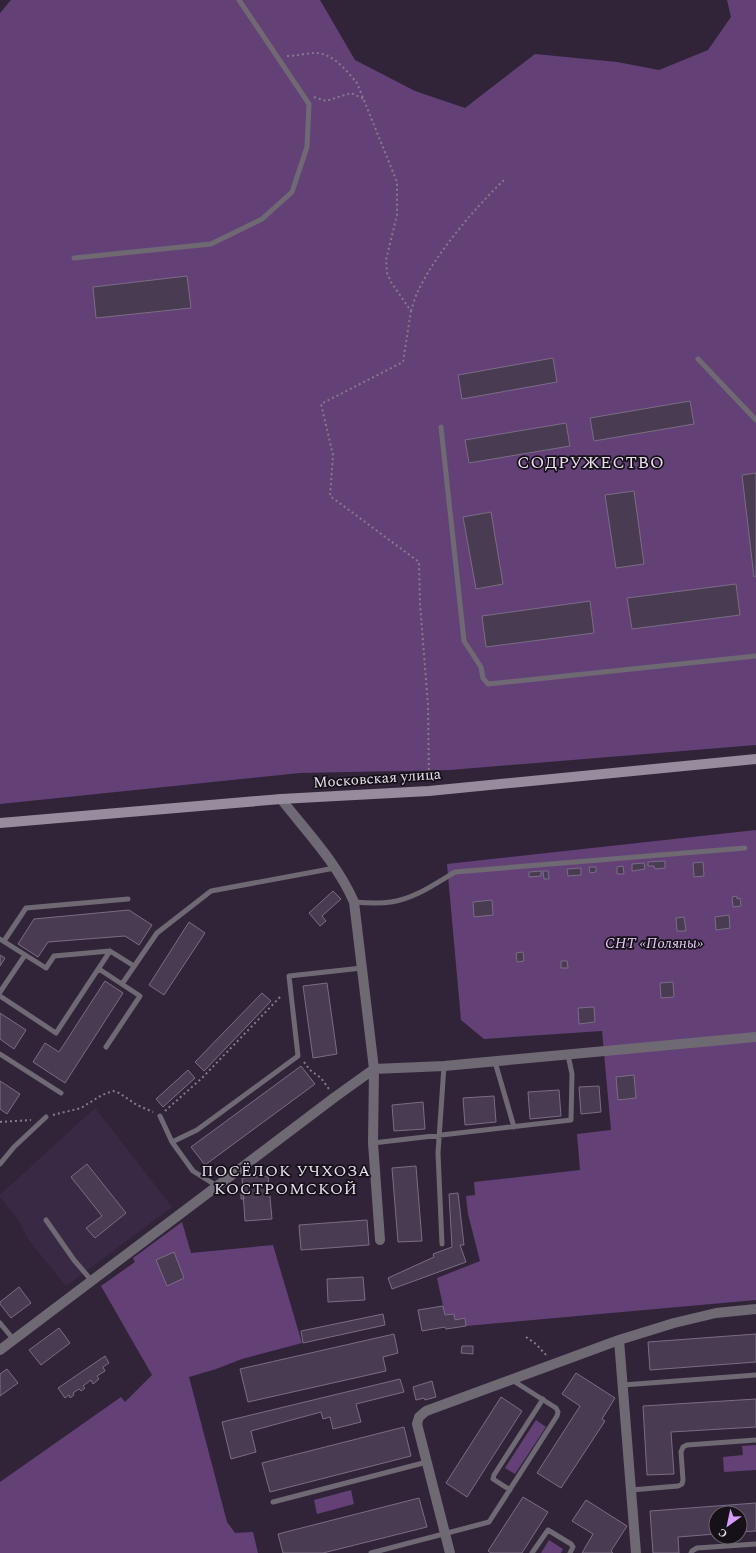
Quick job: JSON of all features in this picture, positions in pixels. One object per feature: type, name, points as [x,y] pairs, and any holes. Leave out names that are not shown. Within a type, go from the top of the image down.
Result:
[{"type":"main road","name":"Московская улица","points":[[0,822],[281,799],[429,791],[756,759]]},
{"type":"street","points":[[281,799],[336,868],[354,902],[374,1069],[373,1143],[380,1240]]},
{"type":"street","points":[[0,1350],[374,1069],[495,1062],[756,1038]]},
{"type":"street","points":[[450,1553],[417,1424],[419,1417],[426,1411],[619,1340],[674,1323],[716,1313],[756,1309]]},
{"type":"street","points":[[619,1340],[636,1553]]},
{"type":"lane","points":[[74,258],[211,244],[262,219],[292,192],[306,147],[309,104],[239,0]]},
{"type":"lane","points":[[698,359],[756,420]]},
{"type":"lane","points":[[440,427],[464,641],[481,667],[483,678],[488,684],[756,656]]},
{"type":"lane","points":[[354,902],[390,903],[415,895],[455,872],[745,848]]},
{"type":"lane","points":[[122,984],[157,933],[211,891],[336,868]]},
{"type":"lane","points":[[128,899],[26,908],[2,940],[46,968],[54,956],[110,951],[134,966]]},
{"type":"lane","points":[[0,996],[56,1032],[110,951]]},
{"type":"lane","points":[[0,992],[25,955]]},
{"type":"lane","points":[[172,1142],[197,1130],[298,1056],[289,976],[362,968]]},
{"type":"lane","points":[[98,969],[140,996],[106,1047]]},
{"type":"lane","points":[[0,1054],[61,1093]]},
{"type":"lane","points":[[373,1143],[571,1120],[572,1074],[568,1055]]},
{"type":"lane","points":[[495,1062],[514,1127]]},
{"type":"lane","points":[[442,1244],[438,1153],[444,1066]]},
{"type":"lane","points":[[160,1116],[172,1142],[194,1171],[217,1186]]},
{"type":"lane","points":[[0,1164],[14,1147],[46,1117]]},
{"type":"lane","points":[[46,1220],[74,1260],[92,1281]]},
{"type":"lane","points":[[0,1322],[14,1340]]},
{"type":"lane","points":[[623,1385],[756,1375]]},
{"type":"lane","points":[[371,1553],[489,1522],[557,1416],[558,1412],[556,1408],[512,1380]]},
{"type":"lane","points":[[510,1490],[495,1481],[493,1478],[494,1475],[542,1400]]},
{"type":"lane","points":[[631,1490],[678,1486],[682,1484],[681,1452],[683,1446],[687,1444],[756,1440]]},
{"type":"lane","points":[[274,1502],[427,1462]]},
{"type":"lane","points":[[532,1553],[548,1530],[571,1544],[573,1547],[570,1553]]},
{"type":"lane","points":[[691,1553],[697,1548],[756,1544]]},
{"type":"path","points":[[278,56],[317,53],[327,56],[348,72],[357,83],[397,182],[397,215],[386,260],[387,273],[391,282],[411,311]]},
{"type":"path","points":[[301,92],[326,101],[351,93],[364,99]]},
{"type":"path","points":[[429,791],[428,705],[420,604],[419,562],[330,496],[333,455],[321,404],[403,362],[411,311],[417,292],[432,266],[480,203],[504,180]]},
{"type":"path","points":[[0,1122],[46,1117],[81,1108],[102,1095],[113,1091],[160,1116],[202,1078],[290,986]]},
{"type":"path","points":[[298,1056],[310,1070],[321,1078],[335,1097]]},
{"type":"path","points":[[526,1337],[536,1344],[546,1355],[560,1362]]},
{"type":"shaded area","points":[[95,1108],[172,1207],[66,1286],[28,1239],[18,1219],[0,1195]]},
{"type":"green space","points":[[11,0],[320,0],[355,60],[415,91],[465,108],[535,54],[617,62],[659,70],[708,50],[731,17],[727,0],[756,0],[756,745],[450,770],[300,773],[0,804],[0,13]]},
{"type":"green space","name":"СНТ «Поляны»","points":[[756,830],[756,1300],[466,1326],[465,1318],[455,1320],[454,1314],[445,1315],[437,1278],[480,1261],[468,1214],[466,1196],[475,1195],[474,1182],[580,1170],[577,1134],[611,1130],[602,1031],[484,1039],[461,1020],[447,864]]},
{"type":"green space","points":[[182,1222],[191,1253],[273,1245],[302,1343],[242,1359],[189,1377],[227,1522],[235,1533],[253,1532],[258,1553],[0,1553],[0,1482],[121,1397],[125,1402],[152,1375],[101,1286],[135,1262],[133,1258]]},
{"type":"green space","points":[[536,1420],[546,1427],[515,1474],[505,1468]]},
{"type":"green space","points":[[756,1445],[756,1470],[724,1472],[723,1457],[743,1455],[742,1446]]},
{"type":"green space","points":[[351,1490],[354,1504],[317,1514],[314,1500]]},
{"type":"green space","points":[[549,1540],[563,1549],[561,1553],[541,1553]]},
{"type":"building","points":[[187,276],[191,308],[96,318],[93,287]]},
{"type":"building","points":[[553,358],[557,382],[462,399],[458,375]]},
{"type":"building","points":[[690,401],[694,424],[594,441],[590,418]]},
{"type":"building","points":[[566,423],[570,446],[469,463],[465,440]]},
{"type":"building","points":[[756,473],[756,576],[754,577],[742,475]]},
{"type":"building","points":[[634,491],[644,564],[616,568],[605,495]]},
{"type":"building","points":[[491,512],[503,584],[476,589],[463,517]]},
{"type":"building","points":[[736,584],[740,615],[632,629],[627,598]]},
{"type":"building","points":[[590,601],[594,633],[486,647],[482,616]]},
{"type":"building","points":[[665,861],[665,868],[655,869],[654,866],[648,866],[648,862]]},
{"type":"building","points":[[703,862],[704,876],[694,877],[693,863]]},
{"type":"building","points":[[644,863],[645,869],[632,871],[632,864]]},
{"type":"building","points":[[623,866],[624,874],[617,874],[617,867]]},
{"type":"building","points":[[589,867],[596,867],[596,872],[590,873]]},
{"type":"building","points":[[581,868],[581,875],[568,876],[567,869]]},
{"type":"building","points":[[541,871],[541,876],[529,877],[529,872]]},
{"type":"building","points":[[543,871],[548,871],[549,879],[544,879]]},
{"type":"building","points":[[333,891],[341,899],[322,916],[326,921],[320,926],[309,913]]},
{"type":"building","points":[[737,896],[737,899],[740,898],[741,906],[733,907],[732,897]]},
{"type":"building","points":[[492,900],[493,915],[474,917],[473,902]]},
{"type":"building","points":[[129,910],[152,925],[139,945],[125,936],[48,942],[38,957],[18,944],[34,919]]},
{"type":"building","points":[[729,915],[730,928],[716,930],[715,917]]},
{"type":"building","points":[[684,917],[686,931],[677,931],[676,918]]},
{"type":"building","points":[[189,922],[205,933],[164,995],[149,985]]},
{"type":"building","points":[[523,952],[524,961],[517,962],[516,953]]},
{"type":"building","points":[[0,955],[5,958],[0,966]]},
{"type":"building","points":[[561,961],[567,961],[568,968],[561,968]]},
{"type":"building","points":[[105,981],[123,993],[65,1083],[33,1062],[45,1043],[59,1052]]},
{"type":"building","points":[[673,982],[674,997],[661,998],[660,983]]},
{"type":"building","points":[[327,983],[337,1054],[313,1058],[303,986]]},
{"type":"building","points":[[262,993],[271,1001],[204,1071],[195,1062]]},
{"type":"building","points":[[594,1007],[595,1022],[579,1024],[578,1008]]},
{"type":"building","points":[[0,1013],[26,1030],[14,1049],[0,1039]]},
{"type":"building","points":[[301,1066],[315,1084],[205,1165],[191,1147]]},
{"type":"building","points":[[188,1070],[195,1078],[163,1107],[156,1099]]},
{"type":"building","points":[[634,1075],[636,1098],[618,1100],[616,1077]]},
{"type":"building","points":[[0,1081],[20,1094],[7,1114],[0,1109]]},
{"type":"building","points":[[599,1086],[601,1112],[581,1114],[579,1087]]},
{"type":"building","points":[[559,1090],[561,1116],[530,1119],[528,1092]]},
{"type":"building","points":[[494,1096],[496,1122],[465,1125],[463,1098]]},
{"type":"building","points":[[423,1102],[425,1129],[394,1131],[392,1105]]},
{"type":"building","points":[[87,1164],[126,1213],[95,1238],[86,1228],[102,1216],[71,1177]]},
{"type":"building","points":[[416,1166],[422,1241],[398,1242],[392,1168]]},
{"type":"building","points":[[268,1176],[272,1219],[245,1221],[242,1178]]},
{"type":"building","points":[[243,1193],[244,1199],[241,1199],[241,1194]]},
{"type":"building","points":[[458,1193],[464,1245],[460,1245],[466,1262],[392,1289],[388,1278],[434,1257],[433,1254],[452,1247],[449,1194]]},
{"type":"building","points":[[367,1220],[369,1245],[301,1250],[299,1225]]},
{"type":"building","points":[[174,1252],[184,1278],[167,1286],[156,1260]]},
{"type":"building","points":[[363,1277],[365,1300],[328,1302],[327,1279]]},
{"type":"building","points":[[19,1287],[31,1303],[11,1318],[0,1302]]},
{"type":"building","points":[[443,1306],[445,1315],[454,1314],[455,1320],[465,1318],[466,1326],[446,1329],[445,1327],[422,1331],[418,1310]]},
{"type":"building","points":[[383,1314],[385,1325],[303,1343],[301,1331]]},
{"type":"building","points":[[59,1328],[70,1343],[41,1365],[29,1350]]},
{"type":"building","points":[[394,1334],[398,1353],[383,1357],[386,1371],[248,1402],[240,1369]]},
{"type":"building","points":[[756,1334],[756,1362],[650,1370],[648,1342]]},
{"type":"building","points":[[462,1346],[473,1346],[473,1354],[461,1353]]},
{"type":"building","points":[[105,1356],[109,1363],[103,1367],[105,1371],[97,1376],[99,1379],[93,1384],[91,1380],[83,1386],[85,1388],[81,1391],[79,1389],[73,1393],[74,1395],[70,1398],[69,1395],[65,1398],[58,1388]]},
{"type":"building","points":[[7,1369],[18,1383],[0,1396],[0,1374]]},
{"type":"building","points":[[576,1373],[615,1398],[602,1419],[605,1421],[561,1488],[537,1473],[580,1406],[562,1394]]},
{"type":"building","points":[[400,1379],[404,1392],[356,1404],[361,1422],[333,1429],[330,1417],[323,1419],[321,1412],[251,1431],[256,1452],[231,1459],[222,1422]]},
{"type":"building","points":[[432,1381],[436,1397],[425,1400],[424,1398],[416,1400],[413,1387]]},
{"type":"building","points":[[501,1397],[522,1411],[467,1497],[446,1483]]},
{"type":"building","points":[[756,1399],[756,1427],[671,1432],[674,1474],[647,1475],[643,1406]]},
{"type":"building","points":[[404,1427],[411,1456],[270,1492],[262,1463]]},
{"type":"building","points":[[523,1497],[548,1512],[522,1553],[491,1553],[488,1551]]},
{"type":"building","points":[[419,1498],[427,1527],[323,1553],[283,1553],[278,1534]]},
{"type":"building","points":[[586,1500],[627,1526],[611,1551],[613,1553],[582,1553],[593,1534],[572,1521]]},
{"type":"building","points":[[756,1503],[756,1531],[748,1532],[748,1505],[730,1505]]},
{"type":"building","points":[[708,1507],[708,1535],[678,1537],[679,1553],[653,1553],[650,1511]]},
{"type":"district","name":"СОДРУЖЕСТВО","points":[[591,462]]},
{"type":"district","name":"ПОСЁЛОК УЧХОЗА КОСТРОМСКОЙ","points":[[286,1179]]}]
